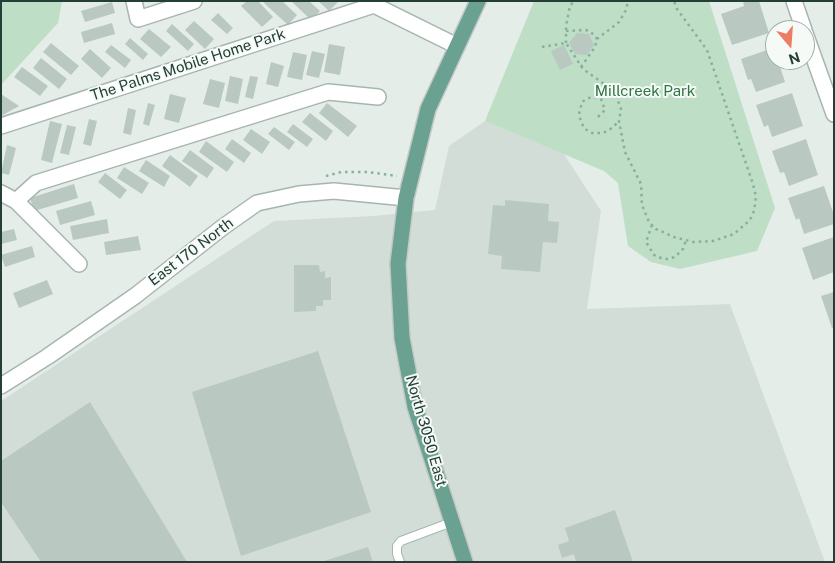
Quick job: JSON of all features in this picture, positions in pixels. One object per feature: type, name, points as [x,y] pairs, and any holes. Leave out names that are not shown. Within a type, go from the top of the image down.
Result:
[{"type":"main road","name":"North 3050 East","points":[[465,562],[415,407],[402,338],[398,264],[406,198],[428,109],[478,1]]},
{"type":"street","points":[[134,1],[138,19],[194,1]]},
{"type":"street","points":[[794,1],[800,20]]},
{"type":"street","name":"The Palms Mobile Home Park","points":[[1,126],[373,3],[457,46]]},
{"type":"street","points":[[815,61],[834,114]]},
{"type":"street","points":[[16,201],[36,183],[328,92],[378,97]]},
{"type":"street","name":"East 170 North","points":[[1,386],[48,357],[135,296],[258,203],[298,194],[334,191],[406,198]]},
{"type":"street","points":[[1,193],[16,201],[79,264]]},
{"type":"lane","points":[[400,562],[397,546],[401,541],[452,522]]},
{"type":"path","points":[[574,1],[570,6],[566,42],[581,67],[618,98],[621,109],[619,121],[625,152],[641,184],[642,205],[649,222],[656,229],[674,237],[694,242],[713,241],[734,234],[750,220],[756,197],[707,50],[677,9],[674,1]]},
{"type":"path","points":[[581,67],[595,48],[597,39],[619,22],[626,10],[628,1]]},
{"type":"path","points":[[566,31],[586,30],[597,39]]},
{"type":"path","points":[[542,47],[566,42]]},
{"type":"path","points":[[598,117],[605,110],[601,99],[596,97],[588,98],[582,102],[580,107],[581,122],[585,129],[603,133],[619,121]]},
{"type":"path","points":[[652,225],[646,242],[654,255],[660,258],[675,257],[683,249],[686,240]]},
{"type":"shaded area","points":[[485,121],[564,154],[601,211],[587,309],[730,304],[825,562],[1,562],[1,401],[274,221],[373,216],[435,210],[449,146]]},
{"type":"green space","points":[[1,1],[62,1],[58,23],[1,85]]},
{"type":"green space","name":"Millcreek Park","points":[[534,1],[709,1],[775,208],[757,251],[680,269],[651,262],[628,246],[618,183],[604,171],[485,121]]},
{"type":"building","points":[[247,1],[258,1],[273,17],[262,27],[241,6]]},
{"type":"building","points":[[265,1],[282,1],[297,15],[288,25],[264,3]]},
{"type":"building","points":[[291,1],[309,1],[320,11],[311,20]]},
{"type":"building","points":[[318,1],[337,1],[338,2],[329,11]]},
{"type":"building","points":[[743,1],[759,1],[765,20],[765,34],[732,45],[721,14],[744,6]]},
{"type":"building","points":[[112,2],[115,13],[85,22],[81,11]]},
{"type":"building","points":[[218,13],[233,28],[227,34],[211,20]]},
{"type":"building","points":[[194,21],[214,39],[205,49],[185,30]]},
{"type":"building","points":[[112,23],[115,34],[84,43],[81,32]]},
{"type":"building","points":[[172,24],[194,44],[188,51],[166,31]]},
{"type":"building","points":[[149,29],[171,47],[161,57],[140,39]]},
{"type":"building","points":[[577,33],[589,34],[594,45],[587,55],[575,54],[569,43]]},
{"type":"building","points":[[130,38],[148,54],[143,60],[125,44]]},
{"type":"building","points":[[51,43],[79,66],[71,75],[43,52]]},
{"type":"building","points":[[329,44],[345,47],[340,75],[324,72]]},
{"type":"building","points":[[111,45],[131,60],[125,68],[105,52]]},
{"type":"building","points":[[564,45],[573,64],[560,70],[551,51]]},
{"type":"building","points":[[90,49],[111,68],[102,78],[81,59]]},
{"type":"building","points":[[312,51],[325,54],[319,78],[306,75]]},
{"type":"building","points":[[765,51],[765,70],[781,70],[785,82],[756,92],[751,79],[748,80],[741,59]]},
{"type":"building","points":[[293,52],[307,55],[302,80],[287,77]]},
{"type":"building","points":[[41,58],[67,79],[59,89],[33,68]]},
{"type":"building","points":[[271,62],[284,66],[278,87],[266,84]]},
{"type":"building","points":[[22,67],[48,86],[40,96],[14,77]]},
{"type":"building","points":[[230,76],[243,79],[238,104],[225,101]]},
{"type":"building","points":[[250,76],[258,77],[253,99],[245,97]]},
{"type":"building","points":[[210,79],[225,83],[219,108],[203,104]]},
{"type":"building","points":[[792,93],[803,126],[772,137],[768,125],[764,127],[756,105]]},
{"type":"building","points":[[1,94],[19,106],[1,116]]},
{"type":"building","points":[[170,94],[186,98],[179,123],[164,119]]},
{"type":"building","points":[[148,103],[155,105],[149,126],[143,124]]},
{"type":"building","points":[[327,103],[357,126],[348,137],[319,113]]},
{"type":"building","points":[[128,108],[136,110],[131,135],[123,133]]},
{"type":"building","points":[[310,113],[333,131],[326,141],[302,122]]},
{"type":"building","points":[[89,119],[97,121],[91,146],[83,144]]},
{"type":"building","points":[[50,121],[62,124],[52,163],[41,160]]},
{"type":"building","points":[[293,124],[313,139],[307,147],[287,132]]},
{"type":"building","points":[[67,125],[76,127],[69,155],[60,153]]},
{"type":"building","points":[[274,127],[295,142],[289,150],[268,134]]},
{"type":"building","points":[[251,129],[270,142],[262,154],[243,140]]},
{"type":"building","points":[[232,139],[251,153],[244,163],[225,149]]},
{"type":"building","points":[[806,139],[818,175],[789,186],[784,172],[780,173],[772,151]]},
{"type":"building","points":[[206,141],[234,162],[227,172],[199,152]]},
{"type":"building","points":[[7,145],[16,148],[9,175],[1,173]]},
{"type":"building","points":[[190,150],[214,168],[207,178],[182,161]]},
{"type":"building","points":[[170,155],[198,176],[190,187],[162,166]]},
{"type":"building","points":[[146,160],[170,176],[164,187],[139,171]]},
{"type":"building","points":[[124,167],[149,183],[142,194],[117,178]]},
{"type":"building","points":[[105,173],[127,190],[120,199],[98,182]]},
{"type":"building","points":[[74,184],[78,198],[34,211],[30,198]]},
{"type":"building","points":[[824,186],[834,215],[834,224],[804,234],[799,218],[796,220],[788,198]]},
{"type":"building","points":[[505,200],[549,204],[548,221],[559,222],[557,243],[543,242],[540,272],[501,269],[502,256],[488,254],[493,205],[505,206]]},
{"type":"building","points":[[91,201],[95,215],[60,225],[56,211]]},
{"type":"building","points":[[107,219],[109,233],[73,240],[70,226]]},
{"type":"building","points":[[14,229],[17,240],[1,244],[1,232]]},
{"type":"building","points":[[138,236],[141,250],[106,255],[104,242]]},
{"type":"building","points":[[834,237],[834,272],[813,280],[802,248]]},
{"type":"building","points":[[32,246],[35,257],[5,267],[1,255]]},
{"type":"building","points":[[294,265],[319,265],[320,272],[325,271],[325,278],[331,277],[331,300],[323,300],[323,306],[316,306],[316,311],[294,312]]},
{"type":"building","points":[[47,280],[53,294],[19,308],[13,293]]},
{"type":"building","points":[[834,292],[834,327],[832,328],[821,296]]},
{"type":"building","points":[[318,351],[371,512],[241,556],[192,392]]},
{"type":"building","points":[[90,402],[187,562],[41,562],[1,502],[1,461]]},
{"type":"building","points":[[615,510],[633,562],[576,562],[574,554],[562,558],[558,545],[569,541],[565,528]]},
{"type":"building","points":[[368,547],[373,562],[324,562],[324,561]]}]
